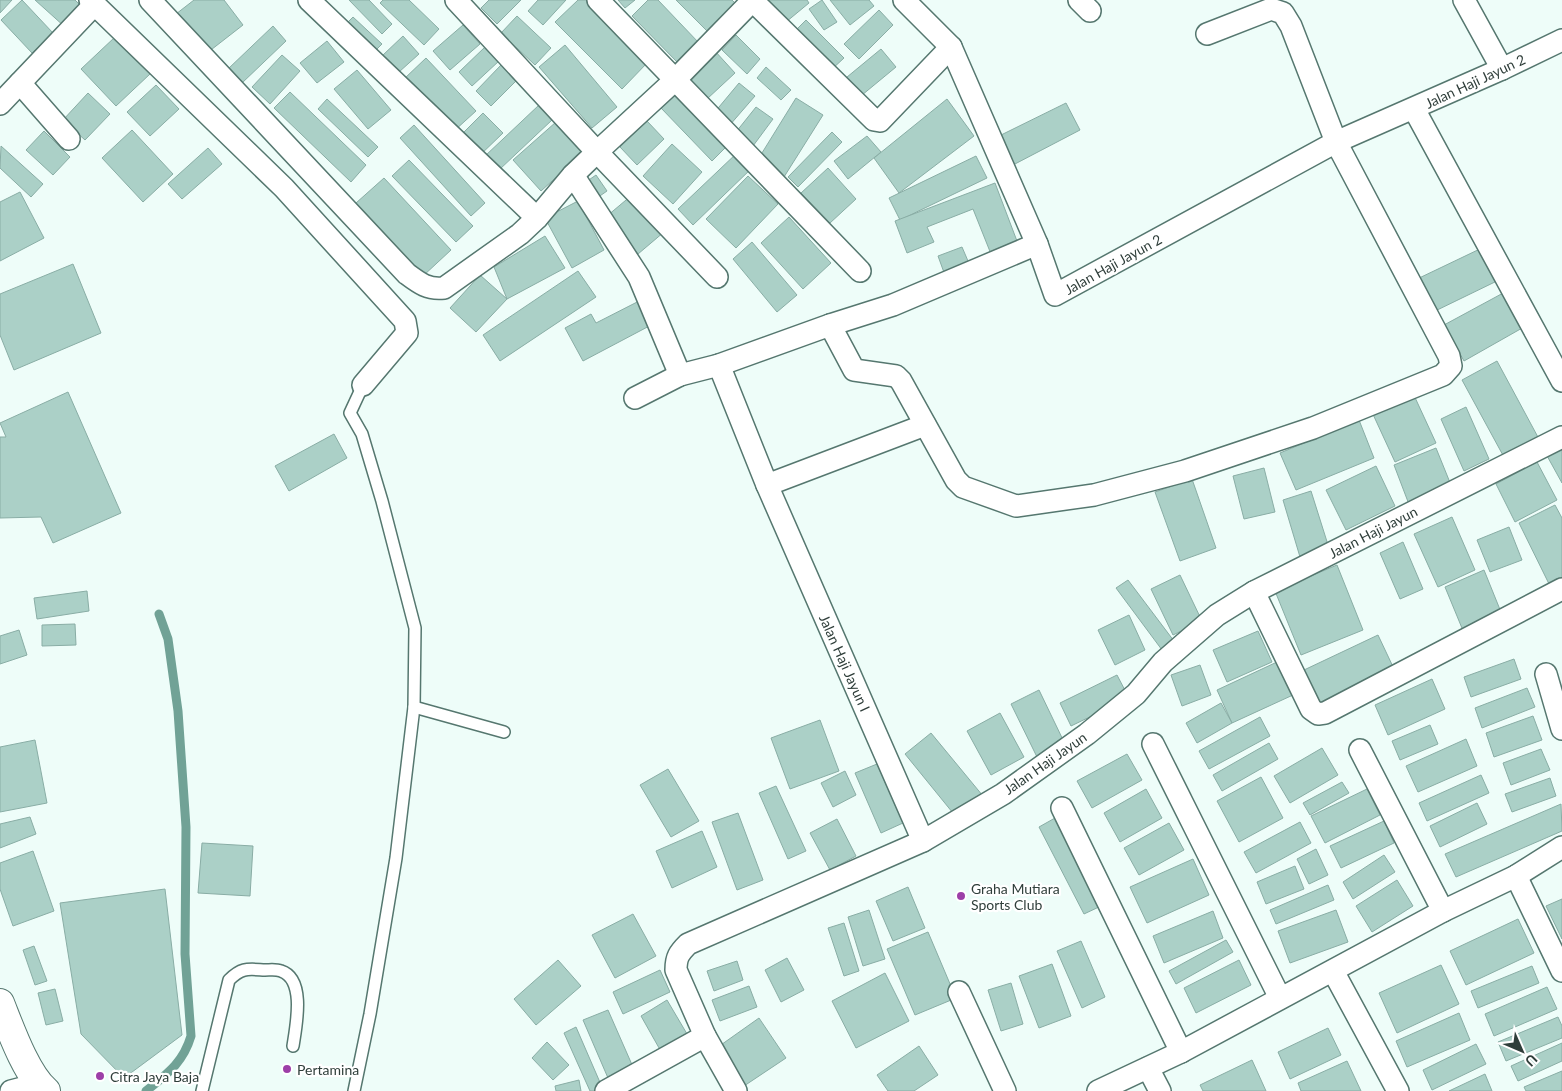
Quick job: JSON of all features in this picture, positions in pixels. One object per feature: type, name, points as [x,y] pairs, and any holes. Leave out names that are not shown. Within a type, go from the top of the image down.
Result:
[{"type":"main road","points":[[0,1003],[19,1049],[42,1088]]},
{"type":"street","points":[[150,0],[407,274],[424,286],[436,289],[444,288],[520,234],[538,218],[573,175],[676,80],[752,0],[877,121],[880,121],[951,47]]},
{"type":"street","points":[[309,0],[538,218]]},
{"type":"street","points":[[456,0],[597,152],[717,277]]},
{"type":"street","points":[[598,0],[860,271]]},
{"type":"street","points":[[634,398],[680,376],[719,365],[830,325],[893,305],[1037,244],[951,47],[904,0]]},
{"type":"street","points":[[1464,0],[1502,69]]},
{"type":"street","points":[[0,104],[92,2],[284,188],[405,321],[407,333],[363,385]]},
{"type":"street","points":[[830,325],[854,370],[896,376],[901,381],[956,480],[963,488],[1016,506],[1094,496],[1185,471],[1313,428],[1443,375],[1451,366],[1449,356],[1336,142],[1291,26],[1283,13],[1271,9],[1207,34]]},
{"type":"street","name":"Jalan Haji Jayun 2","points":[[1037,244],[1055,295],[1336,142],[1414,109],[1562,40]]},
{"type":"street","points":[[20,83],[70,139]]},
{"type":"street","points":[[1414,109],[1562,382]]},
{"type":"street","points":[[573,175],[639,277],[680,376]]},
{"type":"street","name":"Jalan Haji Jayun I","points":[[719,365],[767,485],[924,841]]},
{"type":"street","points":[[767,485],[925,425]]},
{"type":"street","name":"Jalan Haji Jayun","points":[[736,1091],[705,1036],[676,970],[676,959],[688,944],[924,841],[1003,794],[1087,734],[1136,694],[1163,662],[1217,615],[1254,592],[1562,436]]},
{"type":"street","points":[[1254,592],[1311,709],[1318,714],[1325,713],[1562,589]]},
{"type":"street","points":[[1546,674],[1562,729]]},
{"type":"street","points":[[1153,744],[1280,998]]},
{"type":"street","points":[[1360,750],[1444,911]]},
{"type":"street","points":[[1062,808],[1182,1052]]},
{"type":"street","points":[[1098,1091],[1182,1052],[1444,911],[1516,876],[1562,847]]},
{"type":"street","points":[[1516,876],[1562,971]]},
{"type":"street","points":[[1333,971],[1398,1091]]},
{"type":"street","points":[[959,992],[1005,1091]]},
{"type":"street","points":[[606,1091],[705,1036]]},
{"type":"street","points":[[1148,1068],[1160,1091]]},
{"type":"street","points":[[11,1091],[42,1088]]},
{"type":"lane","points":[[354,1091],[370,1014],[396,858],[414,707],[415,628],[382,501],[362,434],[350,413],[363,385]]},
{"type":"lane","points":[[414,707],[504,732]]},
{"type":"lane","points":[[202,1091],[229,980],[238,971],[250,969],[280,970],[291,977],[296,985],[297,1016],[293,1046]]},
{"type":"building","points":[[0,0],[12,0],[0,13]]},
{"type":"building","points":[[22,0],[53,33],[32,53],[1,20]]},
{"type":"building","points":[[35,0],[75,0],[83,8],[65,27]]},
{"type":"building","points":[[194,0],[224,0],[243,25],[207,53],[176,14]]},
{"type":"building","points":[[349,0],[369,0],[392,24],[382,34]]},
{"type":"building","points":[[383,0],[409,0],[439,29],[424,45],[380,3]]},
{"type":"building","points":[[489,0],[521,0],[497,24],[481,8]]},
{"type":"building","points":[[538,0],[566,0],[543,25],[528,11]]},
{"type":"building","points":[[578,0],[586,0],[648,62],[622,89],[555,22]]},
{"type":"building","points":[[618,0],[635,0],[625,8]]},
{"type":"building","points":[[648,0],[658,0],[699,43],[678,63],[632,16]]},
{"type":"building","points":[[676,0],[732,0],[735,3],[707,31]]},
{"type":"building","points":[[768,0],[807,0],[809,3],[786,22]]},
{"type":"building","points":[[822,0],[837,22],[824,30],[809,9]]},
{"type":"building","points":[[830,0],[869,0],[874,6],[850,25]]},
{"type":"building","points":[[879,10],[893,25],[859,59],[844,44]]},
{"type":"building","points":[[517,16],[551,48],[535,65],[501,33]]},
{"type":"building","points":[[353,17],[382,44],[371,55],[342,28]]},
{"type":"building","points":[[806,20],[844,58],[831,70],[794,32]]},
{"type":"building","points":[[463,25],[480,44],[450,70],[433,51]]},
{"type":"building","points":[[273,26],[286,41],[242,83],[228,69]]},
{"type":"building","points":[[736,35],[760,59],[747,74],[722,50]]},
{"type":"building","points":[[403,36],[419,54],[399,72],[383,55]]},
{"type":"building","points":[[115,37],[150,74],[116,106],[81,69]]},
{"type":"building","points":[[327,41],[344,62],[317,83],[300,63]]},
{"type":"building","points":[[565,45],[617,107],[592,128],[539,67]]},
{"type":"building","points":[[485,47],[499,61],[472,86],[459,72]]},
{"type":"building","points":[[881,49],[896,67],[856,100],[841,82]]},
{"type":"building","points":[[715,51],[735,73],[707,99],[686,77]]},
{"type":"building","points":[[282,55],[300,71],[270,104],[252,87]]},
{"type":"building","points":[[426,58],[476,111],[454,131],[404,79]]},
{"type":"building","points":[[501,65],[516,81],[491,106],[476,91]]},
{"type":"building","points":[[766,67],[791,90],[781,100],[757,78]]},
{"type":"building","points":[[357,70],[391,110],[368,129],[334,89]]},
{"type":"building","points":[[739,83],[755,96],[729,126],[714,113]]},
{"type":"building","points":[[156,85],[179,109],[150,136],[127,112]]},
{"type":"building","points":[[290,92],[366,165],[351,182],[274,108]]},
{"type":"building","points":[[88,93],[110,114],[85,140],[63,120]]},
{"type":"building","points":[[675,94],[726,147],[712,161],[661,108]]},
{"type":"building","points":[[796,98],[823,115],[784,177],[757,161]]},
{"type":"building","points":[[327,99],[378,147],[368,157],[318,109]]},
{"type":"building","points":[[947,99],[974,136],[899,193],[874,158]]},
{"type":"building","points":[[1066,103],[1080,130],[1013,165],[999,136]]},
{"type":"building","points":[[539,105],[552,120],[499,170],[485,156]]},
{"type":"building","points":[[756,107],[773,119],[753,146],[736,132]]},
{"type":"building","points":[[483,113],[503,133],[477,158],[458,138]]},
{"type":"building","points":[[647,121],[664,139],[637,165],[620,147]]},
{"type":"building","points":[[556,122],[583,153],[541,191],[513,160]]},
{"type":"building","points":[[414,125],[485,203],[471,216],[400,138]]},
{"type":"building","points":[[132,130],[173,174],[143,202],[102,158]]},
{"type":"building","points":[[44,131],[70,157],[53,175],[26,150]]},
{"type":"building","points":[[832,132],[842,142],[798,187],[788,177]]},
{"type":"building","points":[[867,136],[881,152],[848,179],[834,161]]},
{"type":"building","points":[[672,144],[702,172],[673,204],[643,176]]},
{"type":"building","points":[[1,146],[43,184],[31,197],[0,168]]},
{"type":"building","points":[[208,148],[222,164],[182,199],[168,184]]},
{"type":"building","points":[[738,152],[753,167],[693,225],[678,209]]},
{"type":"building","points":[[976,156],[987,178],[900,220],[889,198]]},
{"type":"building","points":[[409,160],[473,226],[456,242],[392,176]]},
{"type":"building","points":[[828,168],[856,199],[830,223],[801,193]]},
{"type":"building","points":[[596,175],[607,191],[594,200],[583,184]]},
{"type":"building","points":[[748,176],[778,204],[736,248],[706,219]]},
{"type":"building","points":[[384,178],[451,250],[423,276],[356,203]]},
{"type":"building","points":[[995,183],[1020,249],[993,259],[973,209],[927,227],[934,242],[907,253],[895,221]]},
{"type":"building","points":[[20,192],[44,238],[0,261],[0,202]]},
{"type":"building","points":[[632,195],[664,232],[638,254],[607,216]]},
{"type":"building","points":[[578,201],[604,250],[572,268],[545,218]]},
{"type":"building","points":[[789,217],[831,263],[803,289],[761,243]]},
{"type":"building","points":[[545,236],[565,268],[507,299],[494,267]]},
{"type":"building","points":[[752,242],[797,295],[777,312],[733,259]]},
{"type":"building","points":[[962,247],[971,268],[946,278],[938,256]]},
{"type":"building","points":[[1484,247],[1499,280],[1431,313],[1415,280]]},
{"type":"building","points":[[73,264],[101,333],[14,370],[0,335],[0,294]]},
{"type":"building","points":[[578,271],[596,297],[500,361],[483,335]]},
{"type":"building","points":[[480,275],[507,299],[476,332],[450,308]]},
{"type":"building","points":[[1505,292],[1524,327],[1464,361],[1444,325]]},
{"type":"building","points":[[643,299],[655,323],[583,361],[565,328],[591,314],[596,323]]},
{"type":"building","points":[[1497,361],[1539,439],[1505,459],[1462,380]]},
{"type":"building","points":[[1412,391],[1436,443],[1395,462],[1371,410]]},
{"type":"building","points":[[68,392],[121,513],[53,543],[41,517],[0,518],[0,437],[6,437],[0,423]]},
{"type":"building","points":[[1466,407],[1489,459],[1464,471],[1441,419]]},
{"type":"building","points":[[1359,420],[1374,458],[1296,490],[1280,453]]},
{"type":"building","points":[[334,434],[347,458],[289,491],[275,466]]},
{"type":"building","points":[[1562,445],[1562,483],[1546,454]]},
{"type":"building","points":[[1436,448],[1453,490],[1410,507],[1394,465]]},
{"type":"building","points":[[1537,462],[1557,500],[1515,522],[1496,484]]},
{"type":"building","points":[[1376,466],[1395,506],[1346,530],[1326,490]]},
{"type":"building","points":[[1264,468],[1275,512],[1244,519],[1233,476]]},
{"type":"building","points":[[1192,479],[1216,548],[1180,561],[1155,492]]},
{"type":"building","points":[[1311,491],[1329,548],[1300,557],[1283,500]]},
{"type":"building","points":[[1555,505],[1562,518],[1562,584],[1552,590],[1519,523]]},
{"type":"building","points":[[1452,517],[1475,570],[1438,587],[1414,534]]},
{"type":"building","points":[[1509,527],[1522,560],[1490,572],[1477,540]]},
{"type":"building","points":[[1403,542],[1423,589],[1400,599],[1380,553]]},
{"type":"building","points":[[1337,565],[1363,630],[1301,655],[1275,591]]},
{"type":"building","points":[[1484,570],[1503,617],[1464,633],[1445,587]]},
{"type":"building","points":[[1180,575],[1202,621],[1173,635],[1151,589]]},
{"type":"building","points":[[1128,580],[1177,645],[1165,654],[1116,588]]},
{"type":"building","points":[[87,591],[89,611],[37,619],[34,598]]},
{"type":"building","points":[[1129,615],[1145,650],[1115,665],[1098,630]]},
{"type":"building","points":[[75,624],[76,645],[42,646],[42,625]]},
{"type":"building","points":[[19,630],[27,655],[0,664],[0,636]]},
{"type":"building","points":[[1258,631],[1272,662],[1227,682],[1213,650]]},
{"type":"building","points":[[1378,635],[1395,671],[1321,707],[1304,670]]},
{"type":"building","points":[[1514,659],[1521,679],[1471,697],[1464,677]]},
{"type":"building","points":[[1277,662],[1293,695],[1232,723],[1217,690]]},
{"type":"building","points":[[1200,665],[1211,695],[1182,706],[1171,675]]},
{"type":"building","points":[[1117,675],[1129,698],[1071,726],[1060,703]]},
{"type":"building","points":[[1432,679],[1445,709],[1388,735],[1375,705]]},
{"type":"building","points":[[1527,688],[1535,707],[1482,728],[1475,708]]},
{"type":"building","points":[[1039,690],[1065,744],[1037,757],[1011,704]]},
{"type":"building","points":[[1221,703],[1232,723],[1197,743],[1186,723]]},
{"type":"building","points":[[1000,713],[1024,757],[991,775],[967,731]]},
{"type":"building","points":[[1533,716],[1542,740],[1494,757],[1486,733]]},
{"type":"building","points":[[1260,717],[1270,736],[1209,769],[1199,751]]},
{"type":"building","points":[[820,720],[839,771],[790,789],[771,738]]},
{"type":"building","points":[[1430,725],[1438,744],[1400,760],[1392,741]]},
{"type":"building","points":[[931,733],[983,796],[957,818],[905,754]]},
{"type":"building","points":[[1466,739],[1477,766],[1418,792],[1406,766]]},
{"type":"building","points":[[35,740],[47,803],[0,812],[0,747]]},
{"type":"building","points":[[1269,743],[1278,759],[1222,791],[1213,775]]},
{"type":"building","points":[[1322,748],[1338,775],[1290,803],[1274,776]]},
{"type":"building","points":[[1541,749],[1550,770],[1511,785],[1503,763]]},
{"type":"building","points":[[1127,754],[1142,780],[1092,808],[1077,781]]},
{"type":"building","points":[[877,764],[903,823],[881,833],[855,773]]},
{"type":"building","points":[[668,769],[699,821],[671,837],[640,785]]},
{"type":"building","points":[[845,771],[856,795],[833,807],[821,783]]},
{"type":"building","points":[[1481,775],[1489,793],[1427,821],[1419,803]]},
{"type":"building","points":[[1261,777],[1283,818],[1239,842],[1217,801]]},
{"type":"building","points":[[1550,778],[1556,796],[1512,812],[1505,794]]},
{"type":"building","points":[[1342,782],[1349,793],[1310,815],[1303,803]]},
{"type":"building","points":[[776,786],[806,851],[788,859],[759,793]]},
{"type":"building","points":[[1146,789],[1162,818],[1120,842],[1104,813]]},
{"type":"building","points":[[1367,789],[1380,815],[1325,843],[1311,816]]},
{"type":"building","points":[[1477,803],[1487,824],[1440,847],[1430,826]]},
{"type":"building","points":[[1561,804],[1562,831],[1456,877],[1445,854]]},
{"type":"building","points":[[738,813],[763,880],[737,890],[712,822]]},
{"type":"building","points":[[30,817],[36,834],[0,848],[0,824]]},
{"type":"building","points":[[1055,818],[1101,906],[1084,914],[1039,827]]},
{"type":"building","points":[[837,819],[856,856],[830,870],[810,833]]},
{"type":"building","points":[[1384,821],[1394,843],[1341,868],[1330,846]]},
{"type":"building","points":[[1300,822],[1311,843],[1256,873],[1244,852]]},
{"type":"building","points":[[1169,823],[1184,850],[1139,875],[1124,848]]},
{"type":"building","points":[[702,831],[717,867],[672,888],[656,851]]},
{"type":"building","points":[[202,843],[253,846],[250,896],[198,893]]},
{"type":"building","points":[[1316,849],[1328,875],[1309,884],[1297,859]]},
{"type":"building","points":[[33,851],[54,911],[13,926],[0,889],[0,863]]},
{"type":"building","points":[[1384,855],[1395,872],[1353,899],[1343,882]]},
{"type":"building","points":[[1193,859],[1209,895],[1147,923],[1130,887]]},
{"type":"building","points":[[1295,866],[1304,889],[1266,904],[1257,882]]},
{"type":"building","points":[[1397,880],[1413,906],[1372,932],[1356,906]]},
{"type":"building","points":[[1328,885],[1334,900],[1276,924],[1270,910]]},
{"type":"building","points":[[908,887],[925,928],[893,941],[876,901]]},
{"type":"building","points":[[165,889],[182,1035],[124,1078],[81,1034],[60,903]]},
{"type":"building","points":[[1562,899],[1562,939],[1546,906]]},
{"type":"building","points":[[869,910],[885,959],[863,966],[848,917]]},
{"type":"building","points":[[1336,910],[1348,942],[1290,963],[1278,931]]},
{"type":"building","points":[[1213,911],[1223,938],[1164,963],[1153,936]]},
{"type":"building","points":[[633,914],[656,956],[615,978],[592,935]]},
{"type":"building","points":[[1518,919],[1534,953],[1466,985],[1450,951]]},
{"type":"building","points":[[844,923],[859,971],[844,976],[828,928]]},
{"type":"building","points":[[928,932],[956,998],[915,1015],[887,949]]},
{"type":"building","points":[[1226,940],[1233,952],[1176,984],[1169,971]]},
{"type":"building","points":[[1081,941],[1105,997],[1082,1008],[1057,951]]},
{"type":"building","points":[[34,946],[47,981],[35,985],[23,950]]},
{"type":"building","points":[[787,958],[804,990],[781,1002],[765,970]]},
{"type":"building","points":[[558,960],[581,986],[536,1025],[514,999]]},
{"type":"building","points":[[1239,960],[1251,985],[1196,1013],[1184,988]]},
{"type":"building","points":[[737,961],[743,980],[714,991],[707,971]]},
{"type":"building","points":[[1052,964],[1071,1016],[1039,1028],[1019,976]]},
{"type":"building","points":[[1441,965],[1459,1004],[1397,1033],[1379,993]]},
{"type":"building","points":[[1532,966],[1539,983],[1478,1008],[1471,991]]},
{"type":"building","points":[[660,970],[670,992],[623,1014],[613,992]]},
{"type":"building","points":[[885,973],[909,1021],[856,1048],[832,1001]]},
{"type":"building","points":[[1011,983],[1023,1024],[1001,1031],[988,990]]},
{"type":"building","points":[[749,986],[757,1007],[720,1021],[712,1000]]},
{"type":"building","points":[[1547,987],[1557,1009],[1494,1036],[1485,1014]]},
{"type":"building","points":[[55,989],[63,1021],[46,1025],[38,993]]},
{"type":"building","points":[[667,1000],[690,1039],[663,1055],[641,1016]]},
{"type":"building","points":[[608,1010],[633,1067],[608,1078],[583,1020]]},
{"type":"building","points":[[1459,1013],[1470,1040],[1407,1067],[1396,1041]]},
{"type":"building","points":[[1558,1017],[1562,1026],[1562,1038],[1506,1061],[1498,1042]]},
{"type":"building","points":[[759,1018],[786,1058],[744,1086],[718,1047]]},
{"type":"building","points":[[576,1027],[602,1087],[594,1091],[590,1091],[564,1033]]},
{"type":"building","points":[[1328,1028],[1341,1055],[1290,1079],[1278,1052]]},
{"type":"building","points":[[547,1042],[569,1065],[553,1080],[532,1058]]},
{"type":"building","points":[[1562,1043],[1562,1061],[1518,1081],[1511,1066]]},
{"type":"building","points":[[1476,1044],[1486,1064],[1432,1090],[1423,1070]]},
{"type":"building","points":[[919,1046],[938,1075],[914,1091],[888,1091],[877,1075]]},
{"type":"building","points":[[1252,1060],[1266,1091],[1203,1091],[1200,1085]]},
{"type":"building","points":[[1347,1061],[1361,1091],[1301,1091],[1298,1083]]},
{"type":"building","points":[[1562,1071],[1562,1091],[1526,1091],[1524,1087]]},
{"type":"building","points":[[1485,1074],[1492,1091],[1449,1091]]},
{"type":"building","points":[[579,1080],[581,1091],[556,1091],[555,1086]]},
{"type":"waterway","points":[[146,1091],[179,1061],[191,1036],[185,954],[186,827],[178,711],[168,639],[159,614]]},
{"type":"place","name":"Graha Mutiara Sports Club","points":[[961,896]]},
{"type":"place","name":"Pertamina","points":[[287,1069]]},
{"type":"place","name":"Citra Jaya Baja","points":[[100,1076]]}]
